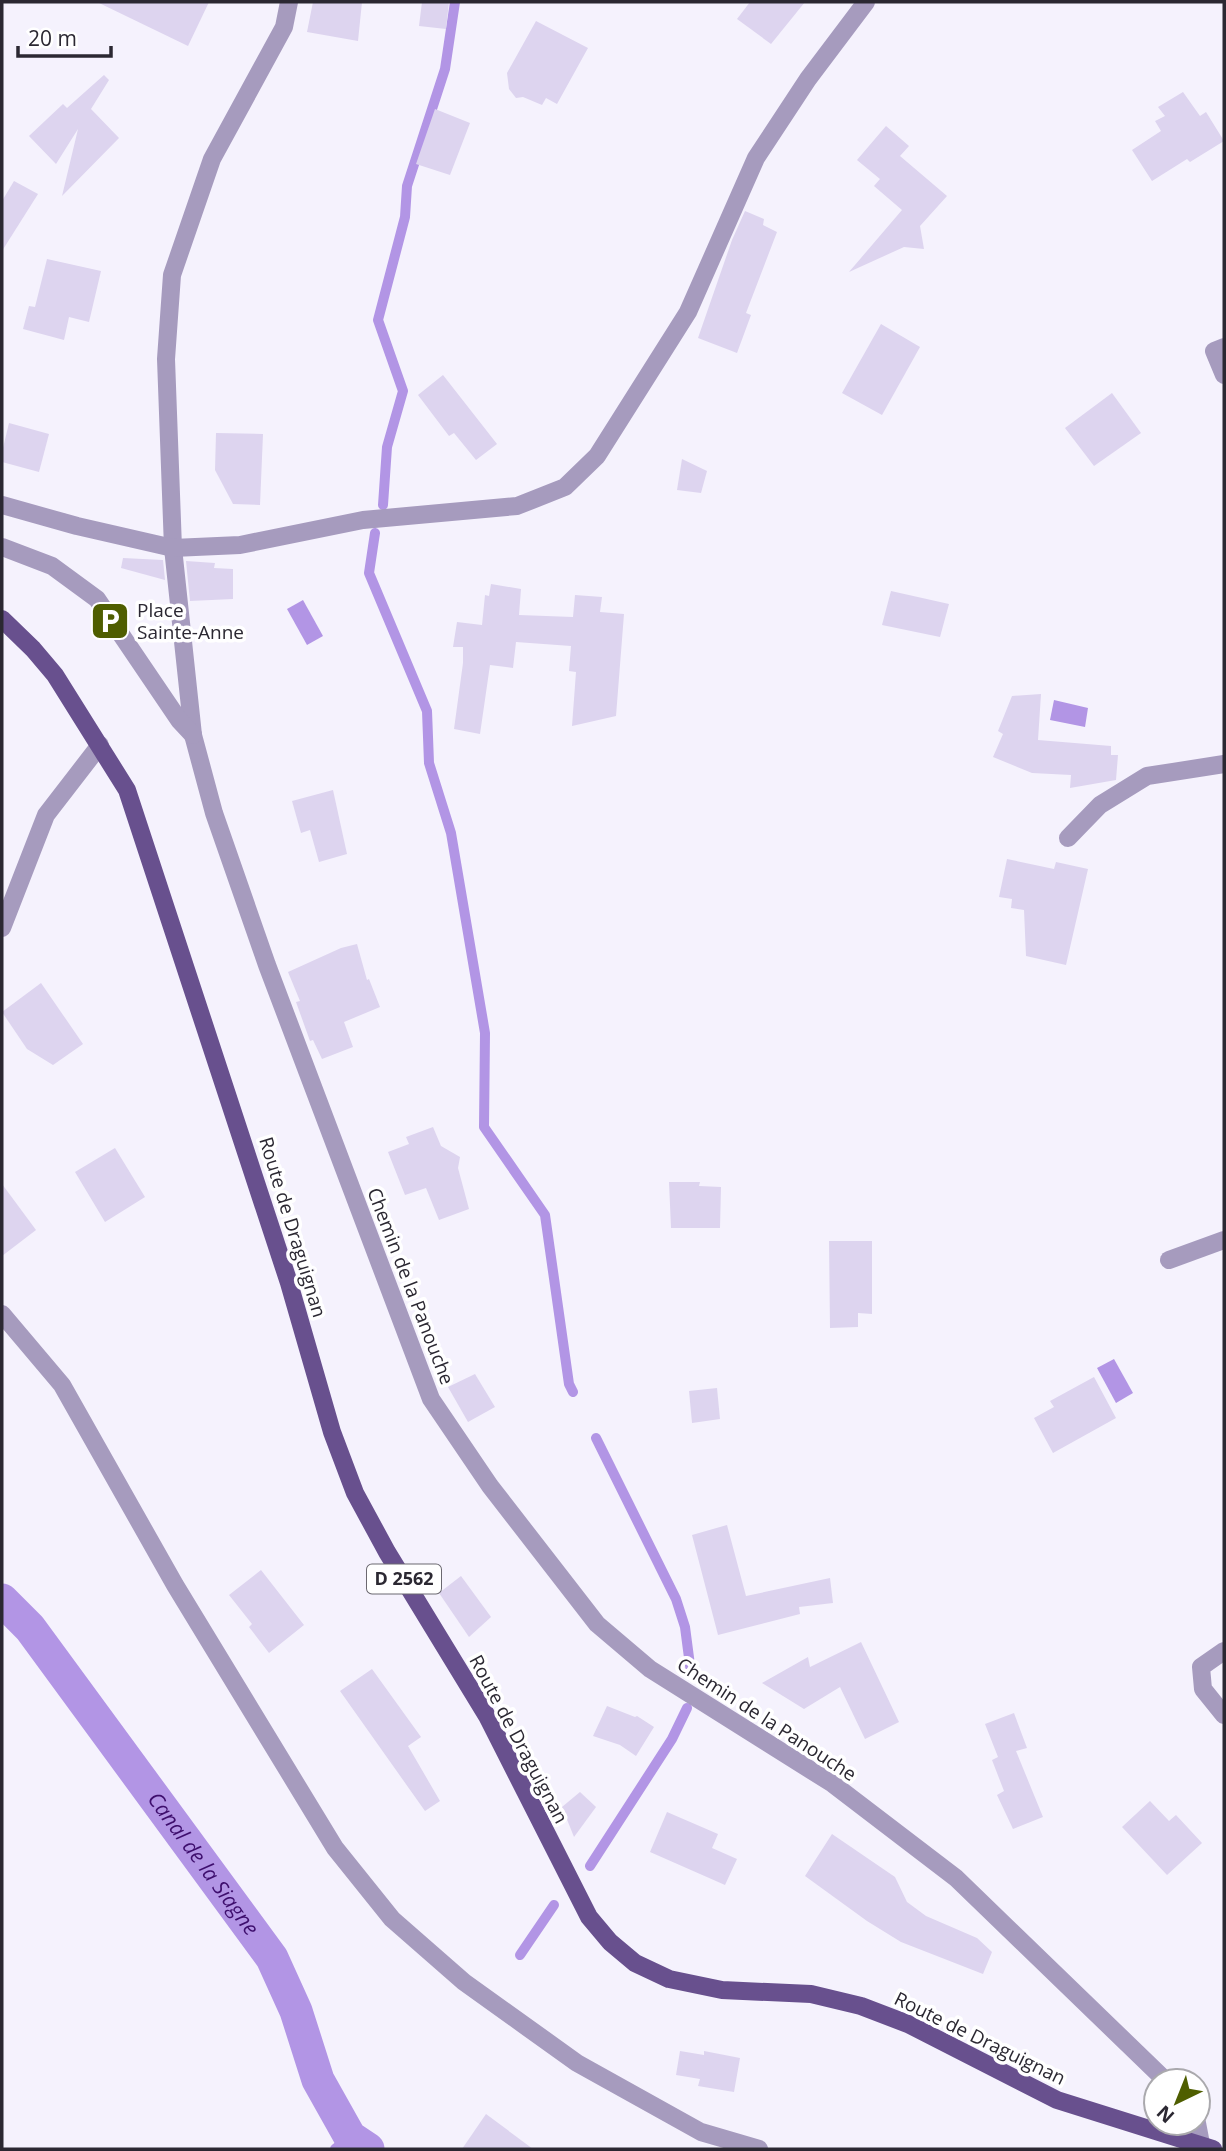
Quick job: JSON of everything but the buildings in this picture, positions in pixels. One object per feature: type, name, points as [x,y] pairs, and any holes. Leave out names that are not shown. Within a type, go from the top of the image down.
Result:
[{"type":"main road","name":"Route de Draguignan","points":[[2,619],[55,675],[127,790],[289,1283],[332,1432],[355,1493],[387,1552],[487,1716],[589,1917],[610,1942],[635,1964],[669,1979],[722,1990],[811,1994],[861,2006],[908,2024],[1057,2100],[1207,2146]]},
{"type":"street","name":"Chemin de la Panouche","points":[[289,2],[284,27],[212,159],[172,275],[166,359],[173,548],[193,735],[214,813],[262,953],[431,1399],[490,1486],[597,1623],[650,1669],[833,1784],[956,1878],[1152,2067]]},
{"type":"street","points":[[2,505],[173,548],[240,545],[363,520],[517,506],[565,487],[597,456],[688,312],[756,158],[808,79],[866,2]]},
{"type":"street","points":[[1224,347],[1214,351],[1224,375]]},
{"type":"street","points":[[2,547],[52,566],[97,599],[179,720],[193,735]]},
{"type":"street","points":[[2,928],[46,815],[100,745]]},
{"type":"street","points":[[1068,838],[1100,806],[1147,776],[1224,764]]},
{"type":"street","points":[[1169,1260],[1224,1240]]},
{"type":"street","points":[[2,1314],[62,1385],[175,1585],[335,1849],[392,1919],[464,1982],[577,2063],[701,2132],[759,2149]]},
{"type":"street","points":[[1224,1651],[1200,1667],[1203,1689],[1224,1715]]},
{"type":"shaded area","points":[[303,600],[323,636],[307,645],[287,609]]},
{"type":"shaded area","points":[[1054,700],[1088,708],[1085,727],[1050,720]]},
{"type":"shaded area","points":[[1114,1359],[1133,1393],[1116,1403],[1097,1368]]},
{"type":"waterway","points":[[383,505],[387,447],[403,391],[378,320],[405,217],[407,186],[445,69],[455,2]]},
{"type":"waterway","points":[[375,533],[369,573],[427,711],[429,763],[451,833],[485,1033],[484,1127],[545,1215],[569,1384],[573,1392]]},
{"type":"waterway","points":[[596,1438],[676,1599],[685,1627],[691,1673]]},
{"type":"waterway","name":"Canal de la Siagne","points":[[2,1600],[30,1628],[272,1958],[296,2011],[318,2080],[350,2137],[368,2149]]},
{"type":"waterway","points":[[590,1866],[672,1739],[687,1708]]},
{"type":"waterway","points":[[520,1955],[554,1905]]},
{"type":"waterway","points":[[335,2149],[350,2137]]},
{"type":"place","name":"Place Sainte-Anne","points":[[110,621]]}]
